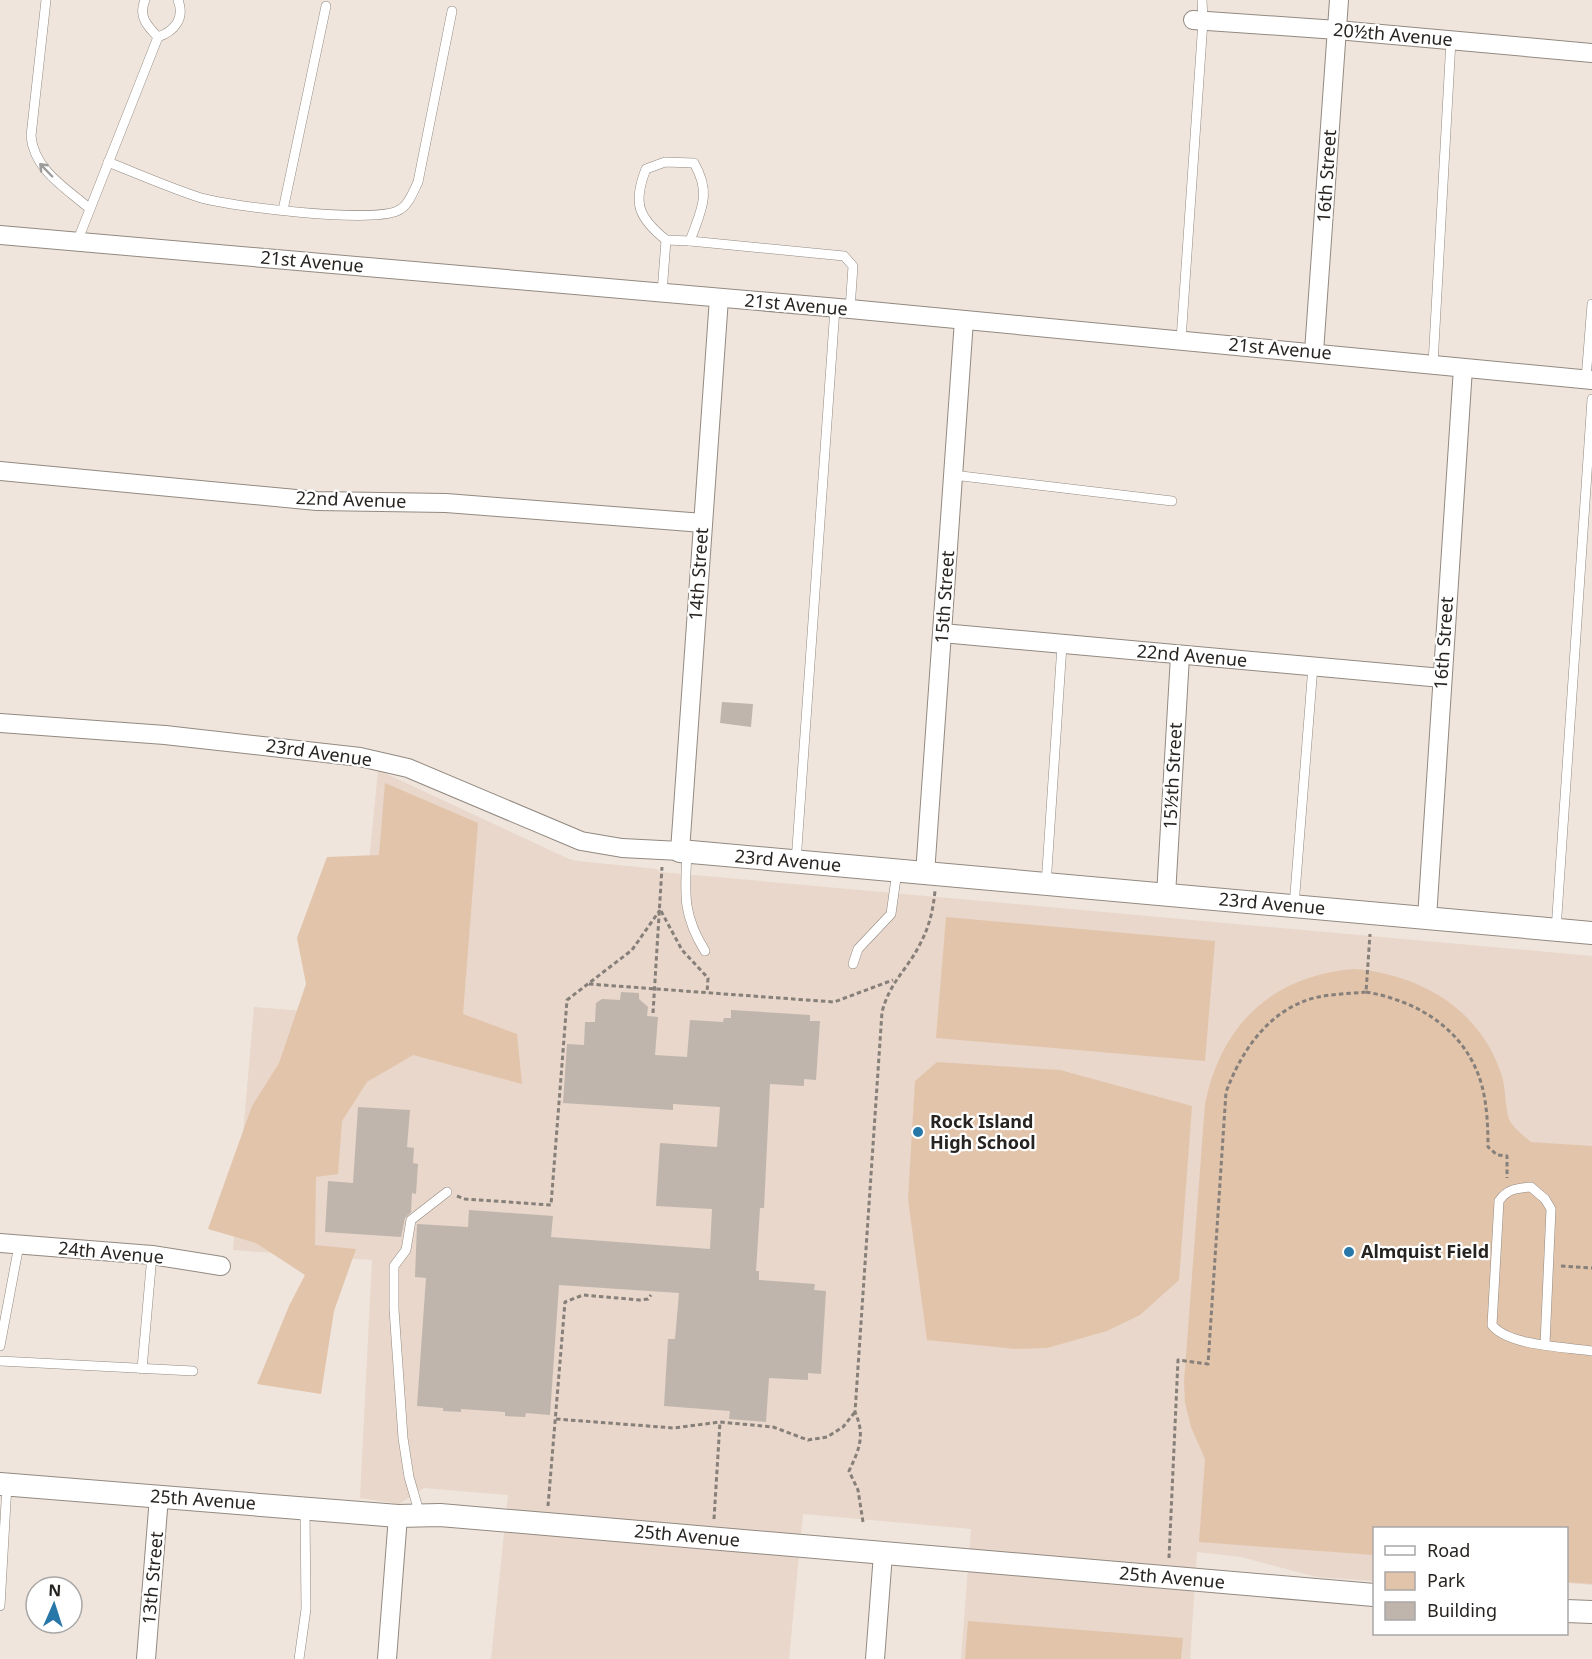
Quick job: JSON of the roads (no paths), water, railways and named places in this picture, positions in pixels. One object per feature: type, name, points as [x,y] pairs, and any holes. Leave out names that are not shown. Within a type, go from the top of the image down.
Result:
[{"type":"street","name":"16th Street","points":[[1314,352],[1339,0]]},
{"type":"street","name":"20½th Avenue","points":[[1198,21],[1337,30],[1592,53]]},
{"type":"street","name":"21st Avenue","points":[[0,236],[843,309],[1589,379]]},
{"type":"street","name":"14th Street","points":[[683,852],[719,298]]},
{"type":"street","name":"15th Street","points":[[930,883],[942,633],[964,320]]},
{"type":"street","name":"16th Street","points":[[1427,918],[1463,368]]},
{"type":"street","name":"22nd Avenue","points":[[0,471],[317,501],[446,503],[703,523]]},
{"type":"street","name":"22nd Avenue","points":[[942,633],[1442,678]]},
{"type":"street","name":"15½th Street","points":[[1166,896],[1180,656]]},
{"type":"street","name":"23rd Avenue","points":[[0,723],[165,735],[360,757],[408,768],[581,841],[622,848],[897,871],[930,883],[1046,885],[1592,933]]},
{"type":"street","name":"24th Avenue","points":[[0,1243],[152,1255],[221,1266]]},
{"type":"street","name":"25th Avenue","points":[[4,1484],[409,1516],[546,1524],[1373,1595]]},
{"type":"street","name":"13th Street","points":[[146,1659],[159,1497]]},
{"type":"street","points":[[387,1659],[409,1516]]},
{"type":"street","points":[[875,1659],[883,1554]]},
{"type":"street","points":[[1568,1611],[1592,1612]]},
{"type":"lane","points":[[46,0],[31,136],[32,151],[42,168],[90,209]]},
{"type":"lane","points":[[145,0],[142,7],[144,22],[158,37]]},
{"type":"lane","points":[[77,242],[158,37],[168,33],[178,23],[181,9],[178,0]]},
{"type":"lane","points":[[1181,340],[1198,21],[1202,0]]},
{"type":"lane","points":[[283,210],[326,6]]},
{"type":"lane","points":[[108,162],[200,197],[283,210],[382,215],[399,211],[409,200],[418,182],[452,10]]},
{"type":"lane","points":[[1433,364],[1451,40]]},
{"type":"lane","points":[[690,241],[704,206],[703,179],[694,164],[665,162],[646,170],[638,202],[645,223],[666,240],[844,256],[853,266],[843,309],[796,862]]},
{"type":"lane","points":[[662,293],[666,240]]},
{"type":"lane","points":[[1589,379],[1592,304]]},
{"type":"lane","points":[[1556,930],[1592,399]]},
{"type":"lane","points":[[954,475],[1172,501]]},
{"type":"lane","points":[[1046,885],[1062,645]]},
{"type":"lane","points":[[1294,906],[1313,666]]},
{"type":"lane","points":[[683,852],[685,906],[695,934],[705,951]]},
{"type":"lane","points":[[853,964],[858,950],[891,914],[897,871]]},
{"type":"lane","points":[[1545,1344],[1551,1209],[1545,1199],[1531,1187],[1515,1188],[1503,1194],[1499,1201],[1492,1325],[1499,1334],[1545,1344],[1592,1351]]},
{"type":"lane","points":[[409,1516],[409,1477],[403,1438],[394,1266],[406,1250],[411,1220],[447,1192]]},
{"type":"lane","points":[[0,1346],[19,1245]]},
{"type":"lane","points":[[142,1369],[152,1255]]},
{"type":"lane","points":[[0,1361],[193,1371]]},
{"type":"lane","points":[[0,1606],[4,1484]]},
{"type":"lane","points":[[299,1659],[306,1609],[305,1507]]},
{"type":"place","name":"Rock Island High School","points":[[918,1132]]},
{"type":"place","name":"Almquist Field","points":[[1349,1252]]}]
